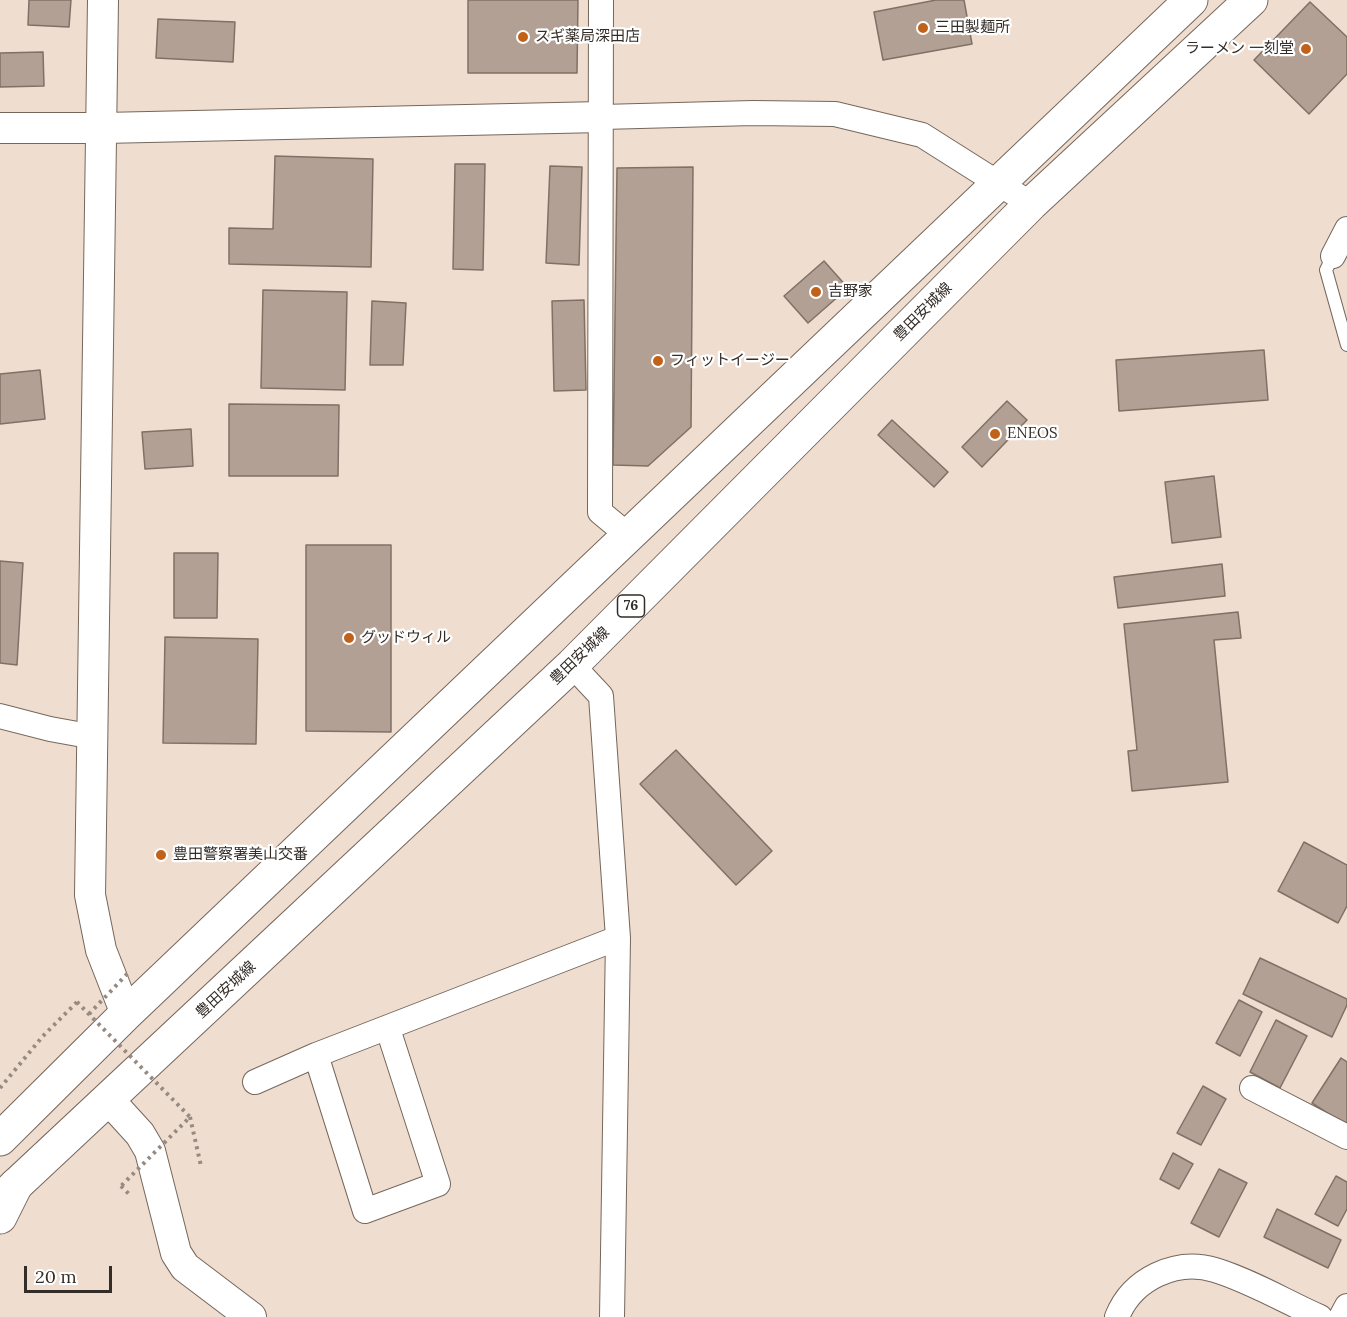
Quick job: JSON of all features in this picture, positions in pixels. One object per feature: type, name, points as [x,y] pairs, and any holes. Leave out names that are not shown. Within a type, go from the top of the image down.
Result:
[{"type":"main road","points":[[0,1139],[126,1014],[1191,0]]},
{"type":"main road","name":"豊田安城線","points":[[8,1193],[572,665],[1030,204],[1251,0]]},
{"type":"main road","points":[[0,1217],[8,1193]]},
{"type":"street","points":[[103,0],[103,128],[90,895],[101,950],[126,1014]]},
{"type":"street","points":[[601,0],[600,512],[629,536]]},
{"type":"street","points":[[0,128],[103,128],[753,113],[835,114],[922,135],[1030,204]]},
{"type":"street","points":[[1333,256],[1347,229]]},
{"type":"street","points":[[572,665],[601,696],[618,938],[612,1317]]},
{"type":"street","points":[[0,716],[94,737]]},
{"type":"street","points":[[255,1082],[316,1054],[388,1029],[618,938]]},
{"type":"street","points":[[316,1054],[365,1211],[438,1184],[388,1029]]},
{"type":"street","points":[[1252,1088],[1347,1137]]},
{"type":"street","points":[[109,1100],[140,1134],[150,1151],[176,1253],[185,1267],[250,1317]]},
{"type":"street","points":[[1117,1317],[1137,1288],[1148,1279],[1161,1272],[1182,1268],[1214,1270],[1320,1317]]},
{"type":"street","points":[[1341,1317],[1347,1306]]},
{"type":"lane","points":[[1333,256],[1326,270],[1347,345]]},
{"type":"path","points":[[89,1014],[129,972]]},
{"type":"path","points":[[0,1088],[43,1036],[77,1002],[190,1117],[201,1166]]},
{"type":"path","points":[[121,1186],[190,1117]]},
{"type":"building","points":[[29,0],[71,0],[69,27],[28,25]]},
{"type":"building","name":"スギ薬局深田店","points":[[468,0],[578,0],[577,73],[468,73]]},
{"type":"building","name":"三田製麺所","points":[[936,0],[964,0],[972,44],[883,60],[874,12]]},
{"type":"building","name":"ラーメン 一刻堂","points":[[1310,2],[1347,37],[1347,74],[1309,114],[1254,60]]},
{"type":"building","points":[[158,19],[235,22],[233,62],[156,58]]},
{"type":"building","points":[[43,52],[44,86],[0,87],[0,53]]},
{"type":"building","points":[[275,156],[373,159],[371,267],[229,264],[229,228],[273,229]]},
{"type":"building","points":[[455,164],[485,164],[483,270],[453,269]]},
{"type":"building","points":[[550,166],[582,167],[579,265],[546,263]]},
{"type":"building","points":[[693,167],[691,427],[648,466],[613,465],[617,168]]},
{"type":"building","name":"吉野家","points":[[824,261],[848,288],[808,323],[784,296]]},
{"type":"building","points":[[263,290],[347,292],[345,390],[261,388]]},
{"type":"building","points":[[584,300],[586,390],[554,391],[552,301]]},
{"type":"building","points":[[372,301],[406,303],[403,365],[370,365]]},
{"type":"building","points":[[1264,350],[1268,400],[1119,411],[1116,360]]},
{"type":"building","points":[[40,370],[45,419],[0,424],[0,374]]},
{"type":"building","name":"ENEOS","points":[[1007,401],[1027,420],[982,467],[962,447]]},
{"type":"building","points":[[229,404],[339,405],[338,476],[229,476]]},
{"type":"building","points":[[892,420],[948,472],[934,487],[878,435]]},
{"type":"building","points":[[191,429],[193,466],[145,469],[142,432]]},
{"type":"building","points":[[1214,476],[1221,537],[1172,543],[1165,482]]},
{"type":"building","name":"グッドウィル","points":[[306,545],[391,545],[391,732],[306,731]]},
{"type":"building","points":[[174,553],[218,553],[217,618],[174,618]]},
{"type":"building","points":[[0,561],[23,563],[17,665],[0,663]]},
{"type":"building","points":[[1222,564],[1225,596],[1118,608],[1114,577]]},
{"type":"building","points":[[1238,612],[1241,638],[1214,640],[1228,782],[1132,791],[1128,751],[1137,750],[1124,624]]},
{"type":"building","points":[[165,637],[258,639],[256,744],[163,743]]},
{"type":"building","points":[[676,750],[772,851],[736,885],[640,784]]},
{"type":"building","points":[[1304,842],[1347,865],[1347,906],[1338,923],[1278,891]]},
{"type":"building","points":[[1260,958],[1347,999],[1347,1005],[1332,1037],[1243,994]]},
{"type":"building","points":[[1239,1000],[1262,1012],[1240,1056],[1216,1043]]},
{"type":"building","points":[[1276,1020],[1307,1036],[1280,1088],[1250,1072]]},
{"type":"building","points":[[1341,1058],[1347,1062],[1347,1126],[1312,1103]]},
{"type":"building","points":[[1203,1086],[1226,1099],[1201,1145],[1177,1133]]},
{"type":"building","points":[[1173,1153],[1193,1164],[1179,1189],[1160,1179]]},
{"type":"building","points":[[1219,1169],[1247,1183],[1219,1237],[1191,1223]]},
{"type":"building","points":[[1336,1176],[1347,1182],[1347,1209],[1338,1226],[1315,1214]]},
{"type":"building","points":[[1277,1209],[1341,1240],[1328,1268],[1264,1237]]},
{"type":"place","name":"三田製麺所","points":[[923,28]]},
{"type":"place","name":"スギ薬局深田店","points":[[523,37]]},
{"type":"place","name":"ラーメン 一刻堂","points":[[1306,49]]},
{"type":"place","name":"吉野家","points":[[816,292]]},
{"type":"place","name":"フィットイージー","points":[[658,361]]},
{"type":"place","name":"ENEOS","points":[[995,434]]},
{"type":"place","name":"グッドウィル","points":[[349,638]]},
{"type":"place","name":"豊田警察署美山交番","points":[[161,855]]}]
